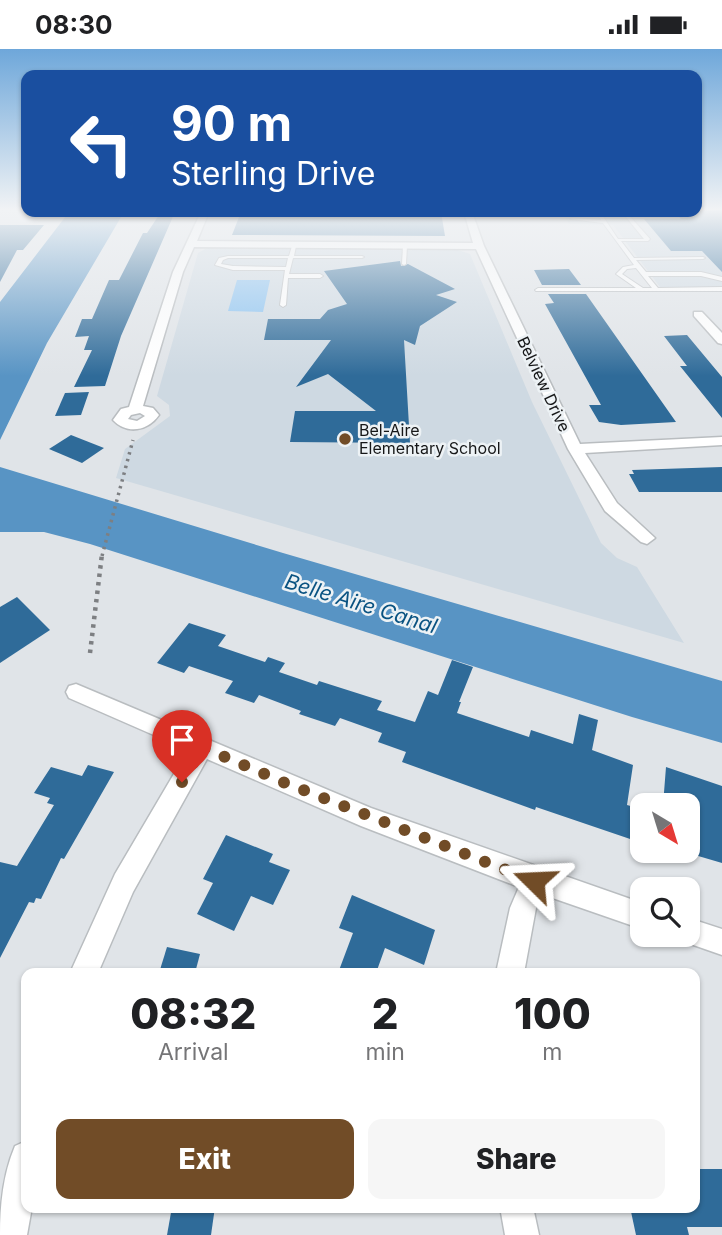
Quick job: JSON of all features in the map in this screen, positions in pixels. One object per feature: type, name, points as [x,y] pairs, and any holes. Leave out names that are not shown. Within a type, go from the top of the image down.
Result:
[{"type":"street","points":[[135,426],[145,423],[152,415],[145,409],[135,409],[181,265]]},
{"type":"street","name":"Belview Drive","points":[[487,265],[575,449],[611,507],[647,538]]},
{"type":"street","points":[[698,314],[722,340]]},
{"type":"street","points":[[575,449],[722,441]]},
{"type":"street","points":[[76,692],[125,710],[283,782],[534,881],[630,912]]},
{"type":"street","points":[[86,968],[124,883],[202,747]]},
{"type":"street","points":[[511,968],[523,908],[534,881]]},
{"type":"street","points":[[700,935],[722,942]]},
{"type":"street","points":[[10,1235],[21,1181]]},
{"type":"street","points":[[517,1213],[522,1235]]},
{"type":"lane","points":[[221,265],[320,276]]},
{"type":"lane","points":[[284,306],[288,265]]},
{"type":"lane","points":[[641,289],[619,274],[620,271],[638,266],[656,289]]},
{"type":"lane","points":[[645,274],[701,274],[722,279]]},
{"type":"lane","points":[[538,290],[722,289]]},
{"type":"path","points":[[90,653],[102,553],[120,496],[135,426]]},
{"type":"shaded area","name":"Bel-Aire Elementary School","points":[[194,265],[475,265],[532,402],[601,543],[617,558],[637,567],[684,643],[116,478],[125,449],[170,416],[169,405],[157,396]]},
{"type":"shaded area","points":[[644,265],[722,265],[722,287],[660,287]]},
{"type":"shaded area","points":[[237,280],[270,280],[263,312],[228,311]]},
{"type":"water","points":[[28,265],[93,265],[47,343],[0,440],[0,302]]},
{"type":"water","name":"Belle Aire Canal","points":[[0,467],[722,681],[722,743],[632,717],[90,544],[44,532],[0,532]]},
{"type":"building","points":[[0,265],[9,265],[0,282]]},
{"type":"building","points":[[126,265],[152,265],[121,336],[105,386],[74,387],[92,350],[84,350],[89,336],[75,337],[82,319],[92,319],[109,280],[119,280]]},
{"type":"building","points":[[367,265],[411,265],[455,289],[436,295],[457,302],[420,326],[415,345],[404,340],[410,443],[290,442],[295,411],[376,411],[328,374],[296,387],[331,340],[264,340],[268,319],[320,319],[328,310],[347,304],[324,271]]},
{"type":"building","points":[[569,269],[581,285],[542,285],[534,270]]},
{"type":"building","points":[[548,294],[586,294],[676,422],[621,425],[599,422],[589,405],[601,405],[545,304],[554,303]]},
{"type":"building","points":[[687,335],[722,377],[722,418],[680,366],[687,366],[664,336]]},
{"type":"building","points":[[89,392],[81,415],[55,416],[65,393]]},
{"type":"building","points":[[71,435],[104,448],[82,463],[49,449]]},
{"type":"building","points":[[722,467],[722,492],[639,492],[629,474],[634,474],[632,470]]},
{"type":"building","points":[[17,597],[50,630],[0,663],[0,607]]},
{"type":"building","points":[[189,623],[226,635],[218,646],[265,662],[268,657],[285,663],[279,672],[317,685],[319,681],[382,701],[377,710],[415,722],[428,691],[438,695],[452,660],[473,667],[457,713],[529,737],[531,730],[573,744],[579,714],[598,720],[592,750],[633,765],[627,805],[630,806],[630,839],[536,807],[535,810],[402,762],[406,752],[378,742],[382,733],[340,718],[335,726],[299,714],[301,711],[259,695],[254,703],[225,693],[233,681],[189,666],[184,673],[157,663]]},
{"type":"building","points":[[88,765],[114,772],[64,859],[61,858],[41,899],[36,898],[34,903],[29,902],[0,958],[0,862],[17,866],[54,805],[47,803],[50,798],[34,793],[51,767],[82,776]]},
{"type":"building","points":[[666,767],[722,786],[722,863],[700,857],[700,793],[664,793]]},
{"type":"building","points":[[226,835],[273,854],[269,862],[290,870],[273,905],[251,896],[234,931],[197,914],[213,883],[203,879]]},
{"type":"building","points":[[352,895],[435,930],[424,965],[385,948],[378,968],[340,968],[353,933],[339,928]]},
{"type":"building","points":[[167,947],[200,954],[196,968],[161,968]]},
{"type":"building","points":[[700,1169],[722,1169],[722,1227],[687,1227],[689,1235],[636,1235],[631,1213],[700,1213]]},
{"type":"building","points":[[171,1213],[214,1213],[211,1235],[167,1235]]},
{"type":"place","name":"Bel-Aire Elementary School","points":[[345,439]]},
{"type":"route","points":[[182,782],[202,747],[283,782],[534,881]]}]
